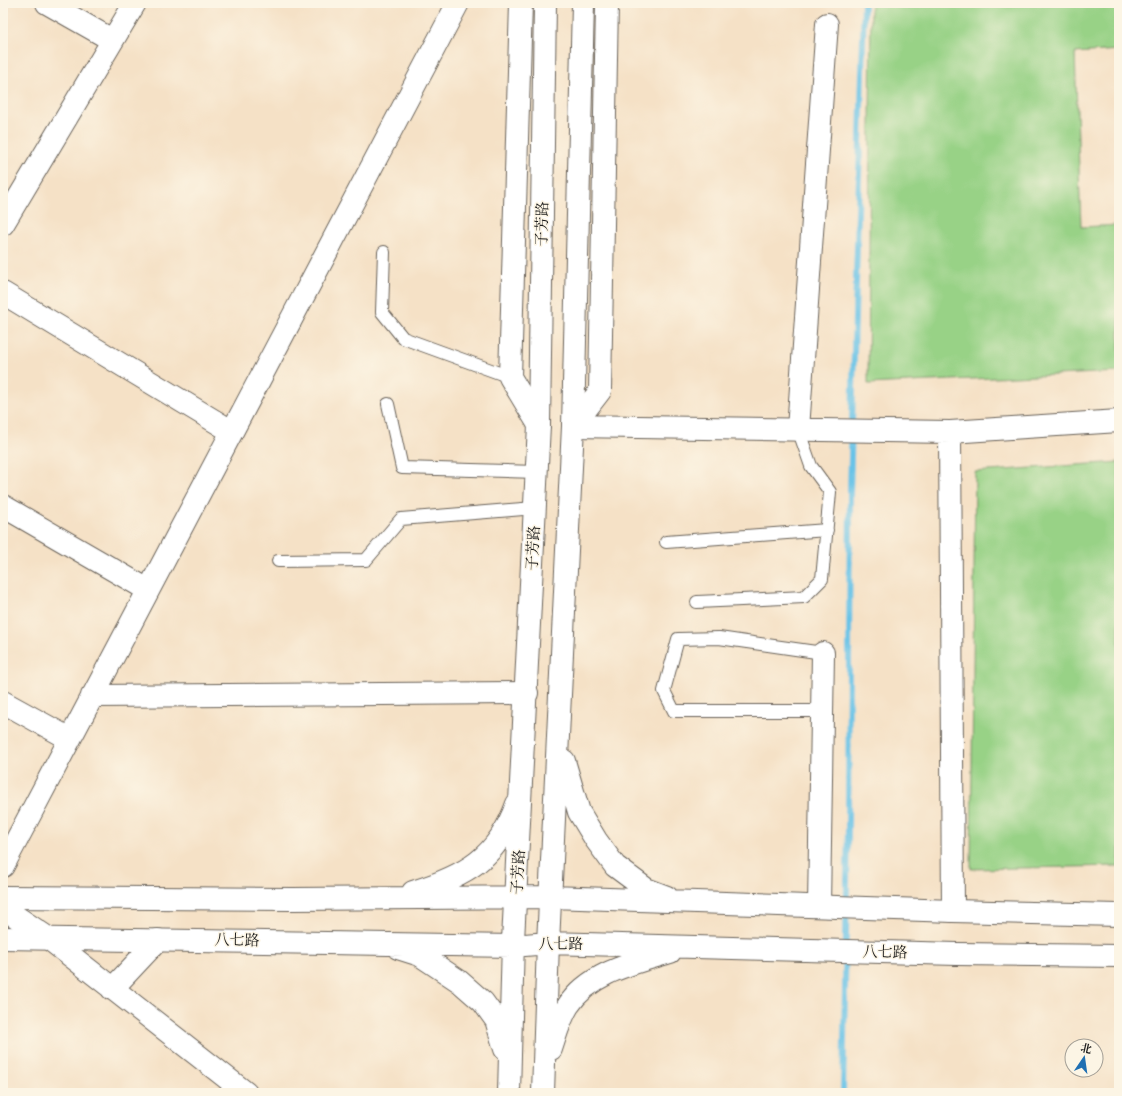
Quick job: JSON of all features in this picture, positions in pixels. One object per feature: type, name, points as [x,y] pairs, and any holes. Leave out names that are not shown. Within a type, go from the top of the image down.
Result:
[{"type":"main road","points":[[47,3],[112,40]]},
{"type":"main road","points":[[3,224],[135,3]]},
{"type":"main road","points":[[3,866],[458,3]]},
{"type":"main road","points":[[521,3],[510,377],[539,425]]},
{"type":"main road","name":"子芳路","points":[[509,1093],[513,946],[517,898],[539,425],[545,3]]},
{"type":"main road","points":[[544,1084],[548,943],[559,743],[573,426],[583,3]]},
{"type":"main road","points":[[573,426],[600,391],[607,3]]},
{"type":"main road","points":[[798,429],[827,24]]},
{"type":"main road","points":[[3,293],[231,431]]},
{"type":"main road","points":[[573,426],[950,432],[1119,421]]},
{"type":"main road","points":[[950,432],[953,912]]},
{"type":"main road","points":[[3,506],[148,590]]},
{"type":"main road","points":[[819,906],[823,653]]},
{"type":"main road","points":[[92,696],[527,693]]},
{"type":"main road","points":[[3,702],[70,739]]},
{"type":"main road","points":[[559,743],[579,812],[596,840],[615,866],[646,888],[680,902]]},
{"type":"main road","points":[[390,898],[444,882],[467,871],[488,853],[500,839],[512,819],[522,789]]},
{"type":"main road","points":[[3,897],[551,897],[953,912],[1119,915]]},
{"type":"main road","points":[[3,908],[48,938],[246,1093]]},
{"type":"main road","name":"八七路","points":[[3,938],[513,946],[548,943],[957,954],[1119,956]]},
{"type":"main road","points":[[112,989],[158,940]]},
{"type":"main road","points":[[382,943],[420,955],[459,982],[483,1002],[496,1020],[510,1063]]},
{"type":"main road","points":[[544,1084],[558,1026],[569,1005],[587,986],[608,971],[689,947]]},
{"type":"lane","points":[[384,252],[382,312],[403,338],[510,377]]},
{"type":"lane","points":[[388,404],[402,468],[537,472]]},
{"type":"lane","points":[[697,602],[804,597],[822,579],[830,492],[811,466],[798,429]]},
{"type":"lane","points":[[278,561],[366,560],[401,519],[535,508]]},
{"type":"lane","points":[[666,542],[827,530]]},
{"type":"lane","points":[[822,711],[674,711],[664,691],[678,639],[719,638],[823,653]]},
{"type":"green space","points":[[871,3],[1119,3],[1119,50],[1075,53],[1081,227],[1119,225],[1119,372],[868,384]]},
{"type":"green space","points":[[1119,462],[1119,866],[971,869],[975,472]]},
{"type":"waterway","points":[[843,1093],[848,829],[850,492],[864,3]]}]
